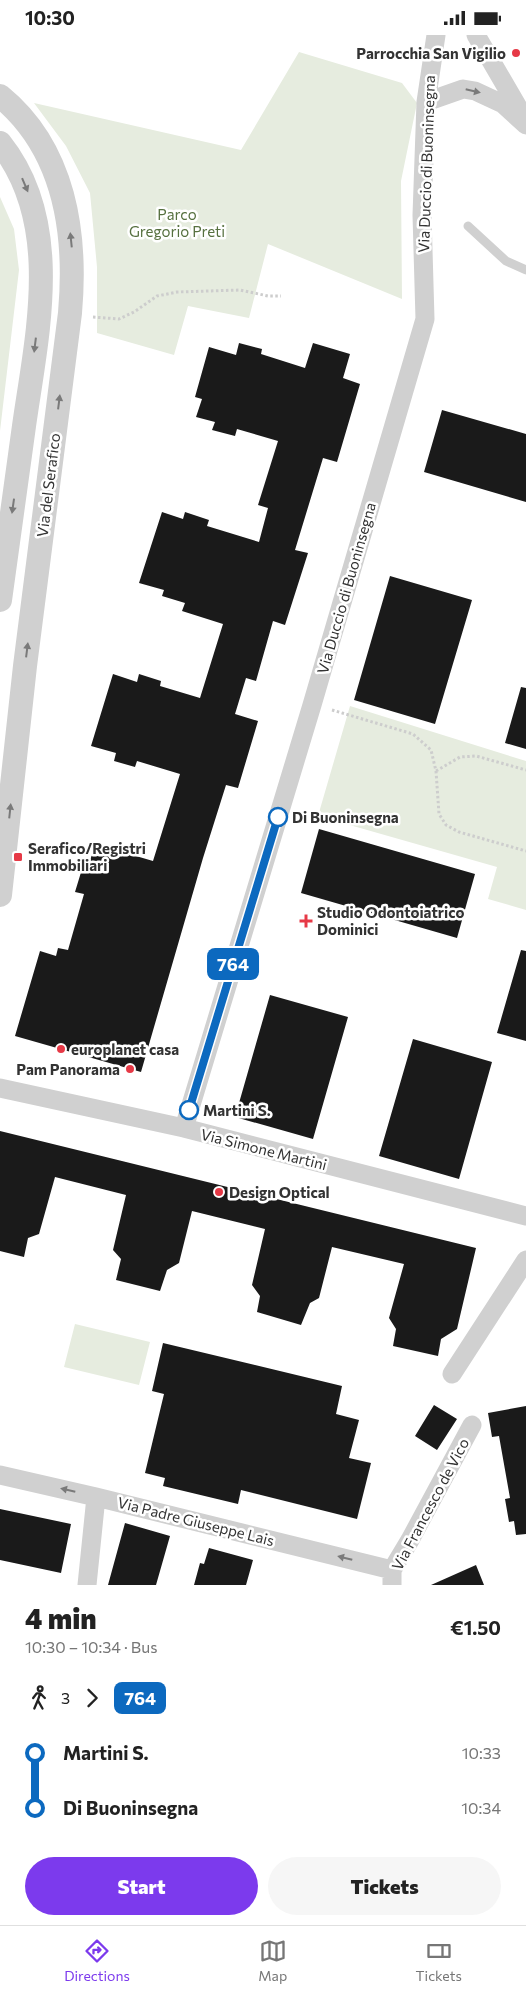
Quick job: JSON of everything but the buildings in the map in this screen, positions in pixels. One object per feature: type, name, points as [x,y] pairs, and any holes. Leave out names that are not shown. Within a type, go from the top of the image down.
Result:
[{"type":"street","name":"Via Duccio di Buoninsegna","points":[[184,1128],[312,705],[425,319],[422,215],[426,102],[436,35]]},
{"type":"street","points":[[476,35],[526,123]]},
{"type":"street","points":[[426,102],[463,89],[475,91],[503,105],[526,123]]},
{"type":"street","name":"Via del Serafico","points":[[0,96],[31,127],[44,147],[55,172],[67,213],[73,265],[70,313],[24,666],[0,895]]},
{"type":"street","name":"Via del Serafico","points":[[0,143],[23,180],[30,198],[37,224],[41,270],[35,349],[3,557],[0,600]]},
{"type":"street","name":"Via Simone Martini","points":[[0,1088],[184,1128],[526,1216]]},
{"type":"street","points":[[452,1374],[526,1260]]},
{"type":"street","name":"Via Francesco de Vico","points":[[392,1577],[472,1425]]},
{"type":"street","name":"Via Padre Giuseppe Lais","points":[[0,1475],[96,1497],[392,1577]]},
{"type":"street","points":[[87,1585],[96,1497]]},
{"type":"lane","points":[[468,226],[506,261],[526,270]]},
{"type":"path","points":[[90,317],[111,320],[119,319],[134,312],[157,296],[177,292],[240,290],[268,297],[282,296]]},
{"type":"path","points":[[312,705],[413,734],[431,750],[436,771],[439,814],[446,825],[459,832],[526,851]]},
{"type":"path","points":[[436,771],[460,757],[476,756],[526,770]]},
{"type":"green space","name":"Parco Gregorio Preti","points":[[299,52],[402,83],[417,103],[401,181],[402,299],[268,244],[249,318],[188,306],[174,355],[97,333],[97,267],[90,193],[66,146],[34,103],[241,150]]},
{"type":"green space","points":[[0,197],[14,229],[19,270],[0,431]]},
{"type":"green space","points":[[350,706],[526,761],[526,910],[488,899],[497,867],[318,816]]},
{"type":"green space","points":[[75,1324],[150,1342],[139,1385],[64,1367]]},
{"type":"bus line","name":"764","points":[[189,1110],[278,817]]},
{"type":"place","name":"Parrocchia San Vigilio","points":[[516,53]]},
{"type":"place","name":"Di Buoninsegna","points":[[278,817]]},
{"type":"place","name":"Serafico/Registri Immobiliari","points":[[18,857]]},
{"type":"place","name":"Studio Odontoiatrico Dominici","points":[[306,921]]},
{"type":"place","name":"europlanet casa","points":[[61,1049]]},
{"type":"place","name":"Pam Panorama","points":[[130,1069]]},
{"type":"place","name":"Martini S.","points":[[189,1110]]},
{"type":"place","name":"Design Optical","points":[[219,1192]]}]
